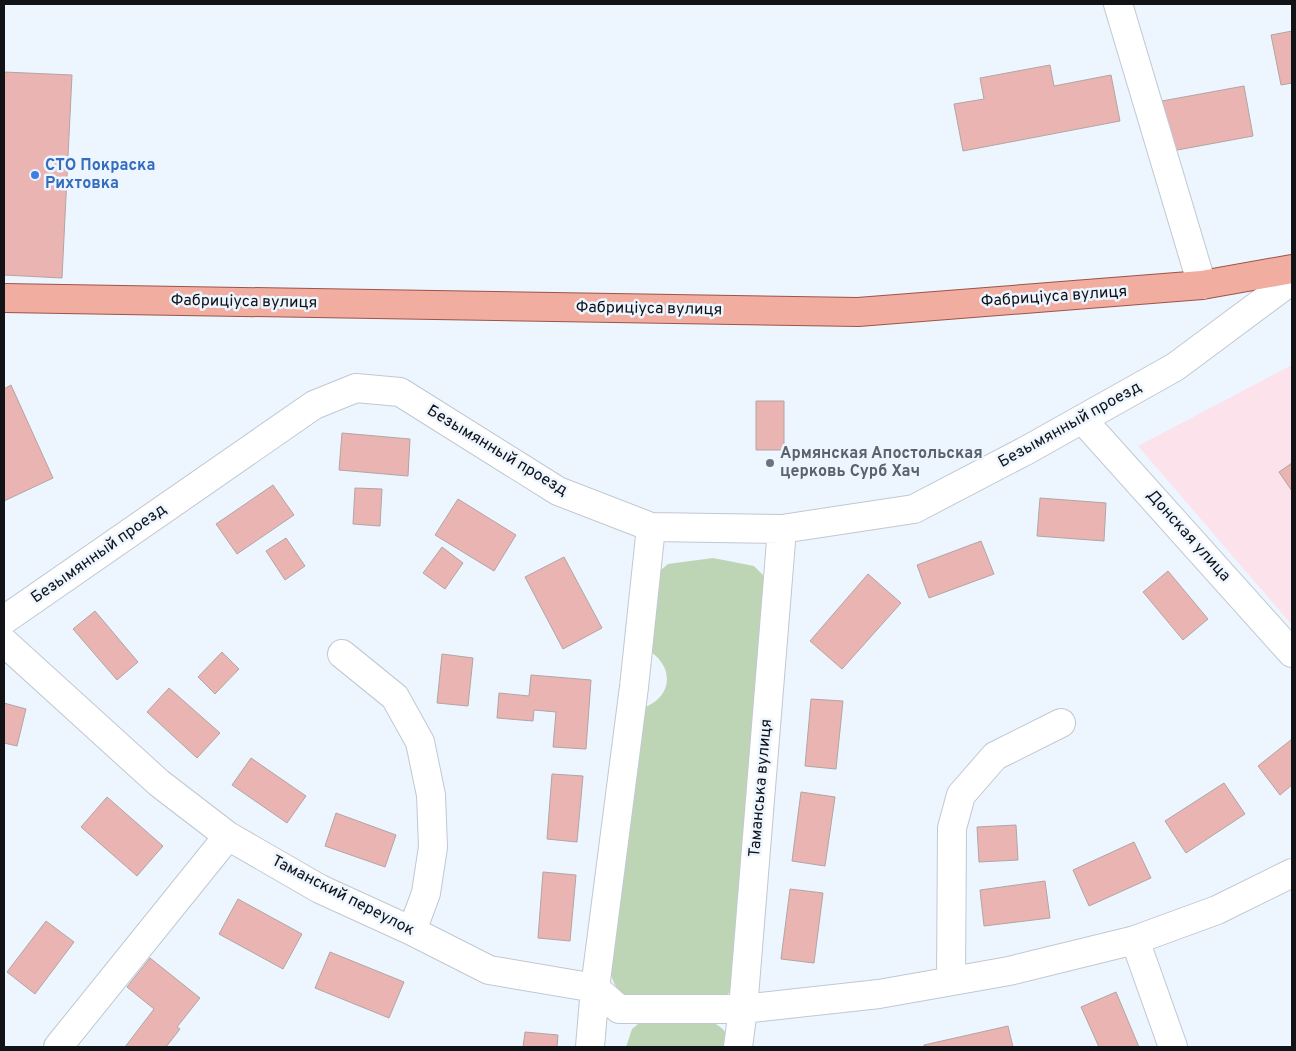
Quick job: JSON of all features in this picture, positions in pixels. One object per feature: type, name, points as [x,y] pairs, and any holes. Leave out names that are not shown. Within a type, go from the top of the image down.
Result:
[{"type":"main road","name":"Фабриціуса вулиця","points":[[4,298],[858,312],[1202,285],[1292,269]]},
{"type":"street","points":[[1118,4],[1202,285]]},
{"type":"street","name":"Безымянный проезд","points":[[4,620],[314,405],[356,388],[400,392],[558,492],[651,527],[782,529],[914,509],[1175,367],[1292,280]]},
{"type":"street","name":"Донская улица","points":[[1082,419],[1292,653]]},
{"type":"street","points":[[590,1047],[595,988],[634,687],[651,527]]},
{"type":"street","name":"Таманська вулиця","points":[[738,1047],[743,1009],[782,529]]},
{"type":"street","name":"Таманский переулок","points":[[4,642],[158,783],[228,836],[320,889],[412,931],[489,970],[595,988]]},
{"type":"street","points":[[342,654],[395,696],[420,742],[431,795],[433,847],[426,893],[412,931]]},
{"type":"street","points":[[951,981],[952,828],[961,795],[995,756],[1061,723]]},
{"type":"street","points":[[58,1047],[228,836]]},
{"type":"street","points":[[595,988],[619,1009],[743,1009],[879,994],[1009,971],[1135,940],[1217,910],[1292,873]]},
{"type":"street","points":[[1135,940],[1173,1047]]},
{"type":"shaded area","points":[[1292,365],[1292,625],[1138,446]]},
{"type":"green space","points":[[713,558],[754,566],[764,576],[768,587],[732,991],[721,998],[656,999],[631,997],[617,989],[608,967],[645,707],[660,697],[665,690],[667,682],[664,666],[651,652],[656,574],[668,564]]},
{"type":"green space","points":[[644,1019],[714,1023],[725,1032],[730,1047],[626,1047],[632,1029]]},
{"type":"building","points":[[1292,31],[1292,83],[1281,85],[1271,35]]},
{"type":"building","points":[[1050,65],[1054,86],[1111,75],[1120,121],[963,151],[954,104],[984,99],[980,78]]},
{"type":"building","name":"СТО Покраска Рихтовка","points":[[4,72],[72,75],[62,278],[4,275]]},
{"type":"building","points":[[1244,86],[1253,136],[1172,151],[1162,101]]},
{"type":"building","points":[[11,385],[53,478],[4,501],[4,389]]},
{"type":"building","points":[[756,401],[784,401],[784,450],[756,450]]},
{"type":"building","points":[[342,433],[410,439],[408,476],[339,470]]},
{"type":"building","points":[[1292,463],[1292,491],[1279,472]]},
{"type":"building","points":[[273,485],[294,515],[237,554],[216,524]]},
{"type":"building","points":[[355,488],[382,489],[380,526],[353,524]]},
{"type":"building","points":[[1040,498],[1106,503],[1104,541],[1037,536]]},
{"type":"building","points":[[458,499],[516,535],[494,571],[435,535]]},
{"type":"building","points":[[286,538],[305,566],[285,580],[266,551]]},
{"type":"building","points":[[981,541],[994,574],[929,598],[917,565]]},
{"type":"building","points":[[442,547],[463,563],[445,589],[423,573]]},
{"type":"building","points":[[564,557],[602,628],[563,649],[525,577]]},
{"type":"building","points":[[1168,571],[1208,619],[1183,640],[1143,592]]},
{"type":"building","points":[[868,574],[901,603],[842,669],[810,641]]},
{"type":"building","points":[[95,611],[138,662],[117,680],[73,629]]},
{"type":"building","points":[[222,652],[239,669],[215,694],[198,677]]},
{"type":"building","points":[[442,654],[473,658],[468,706],[437,703]]},
{"type":"building","points":[[531,675],[591,680],[586,749],[553,747],[556,712],[534,710],[533,721],[497,718],[499,693],[529,696]]},
{"type":"building","points":[[169,688],[220,733],[197,758],[147,712]]},
{"type":"building","points":[[811,699],[843,701],[836,769],[805,766]]},
{"type":"building","points":[[4,703],[26,709],[17,746],[4,743]]},
{"type":"building","points":[[1292,739],[1292,785],[1280,795],[1258,766]]},
{"type":"building","points":[[251,758],[306,796],[287,823],[232,785]]},
{"type":"building","points":[[552,774],[583,776],[577,842],[547,839]]},
{"type":"building","points":[[1224,783],[1245,814],[1186,853],[1165,821]]},
{"type":"building","points":[[801,792],[835,797],[825,866],[792,861]]},
{"type":"building","points":[[107,797],[163,846],[137,876],[81,827]]},
{"type":"building","points":[[336,813],[396,835],[385,867],[325,846]]},
{"type":"building","points":[[1016,825],[1018,860],[979,862],[977,827]]},
{"type":"building","points":[[1134,842],[1151,878],[1089,906],[1073,870]]},
{"type":"building","points":[[543,872],[576,875],[570,941],[538,938]]},
{"type":"building","points":[[1045,881],[1050,918],[984,926],[980,890]]},
{"type":"building","points":[[790,889],[823,893],[814,963],[781,959]]},
{"type":"building","points":[[238,899],[302,934],[283,969],[219,934]]},
{"type":"building","points":[[46,921],[74,942],[35,994],[7,972]]},
{"type":"building","points":[[330,952],[404,982],[389,1018],[315,988]]},
{"type":"building","points":[[150,958],[200,998],[177,1027],[180,1029],[166,1047],[125,1047],[154,1009],[127,987]]},
{"type":"building","points":[[1116,992],[1139,1047],[1099,1047],[1081,1007]]},
{"type":"building","points":[[1008,1026],[1013,1047],[924,1047],[924,1045]]},
{"type":"building","points":[[525,1032],[558,1035],[557,1047],[523,1047]]},
{"type":"place","name":"СТО Покраска Рихтовка","points":[[35,175]]},
{"type":"place","name":"Армянская Апостольская церковь Сурб Хач","points":[[770,463]]}]
